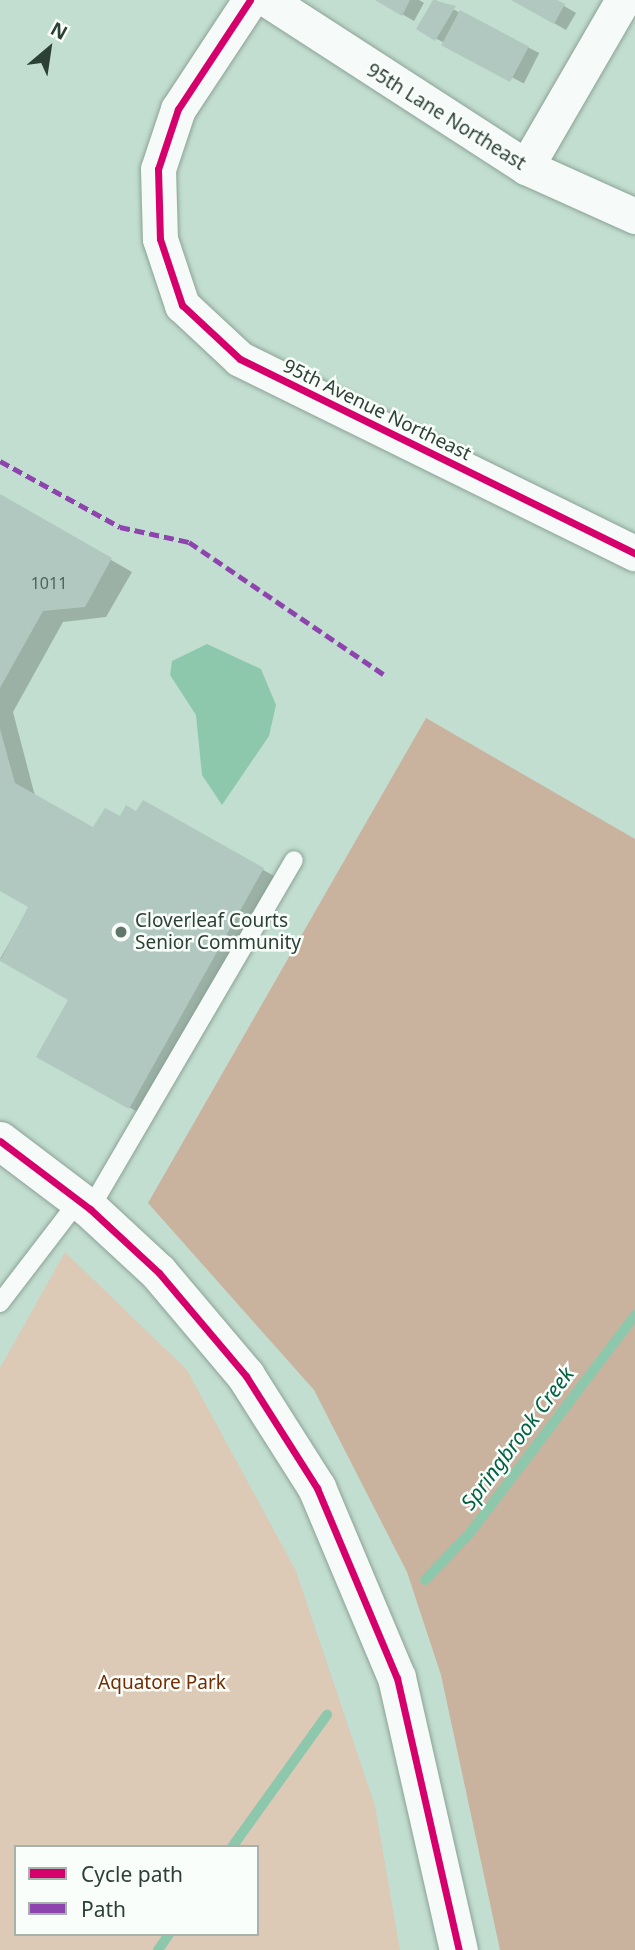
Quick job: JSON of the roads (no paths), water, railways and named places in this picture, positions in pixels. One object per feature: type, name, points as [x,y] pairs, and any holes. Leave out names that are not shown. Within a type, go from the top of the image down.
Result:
[{"type":"street","name":"95th Avenue Northeast","points":[[250,0],[178,109],[159,169],[160,239],[182,305],[240,359],[635,553]]},
{"type":"street","name":"95th Lane Northeast","points":[[268,0],[526,167],[635,216]]},
{"type":"street","points":[[526,167],[623,0]]},
{"type":"street","points":[[0,1141],[85,1204],[159,1273],[246,1376],[317,1488],[397,1678],[459,1950]]},
{"type":"lane","points":[[0,1303],[85,1204],[294,860]]},
{"type":"waterway","name":"Springbrook Creek","points":[[425,1580],[469,1534],[635,1315]]},
{"type":"waterway","name":"Springbrook Creek","points":[[233,1845],[327,1715]]},
{"type":"waterway","name":"Springbrook Creek","points":[[158,1950],[168,1936]]},
{"type":"place","name":"Cloverleaf Courts Senior Community","points":[[121,932]]},
{"type":"park label","name":"Aquatore Park","points":[[162,1683]]}]
